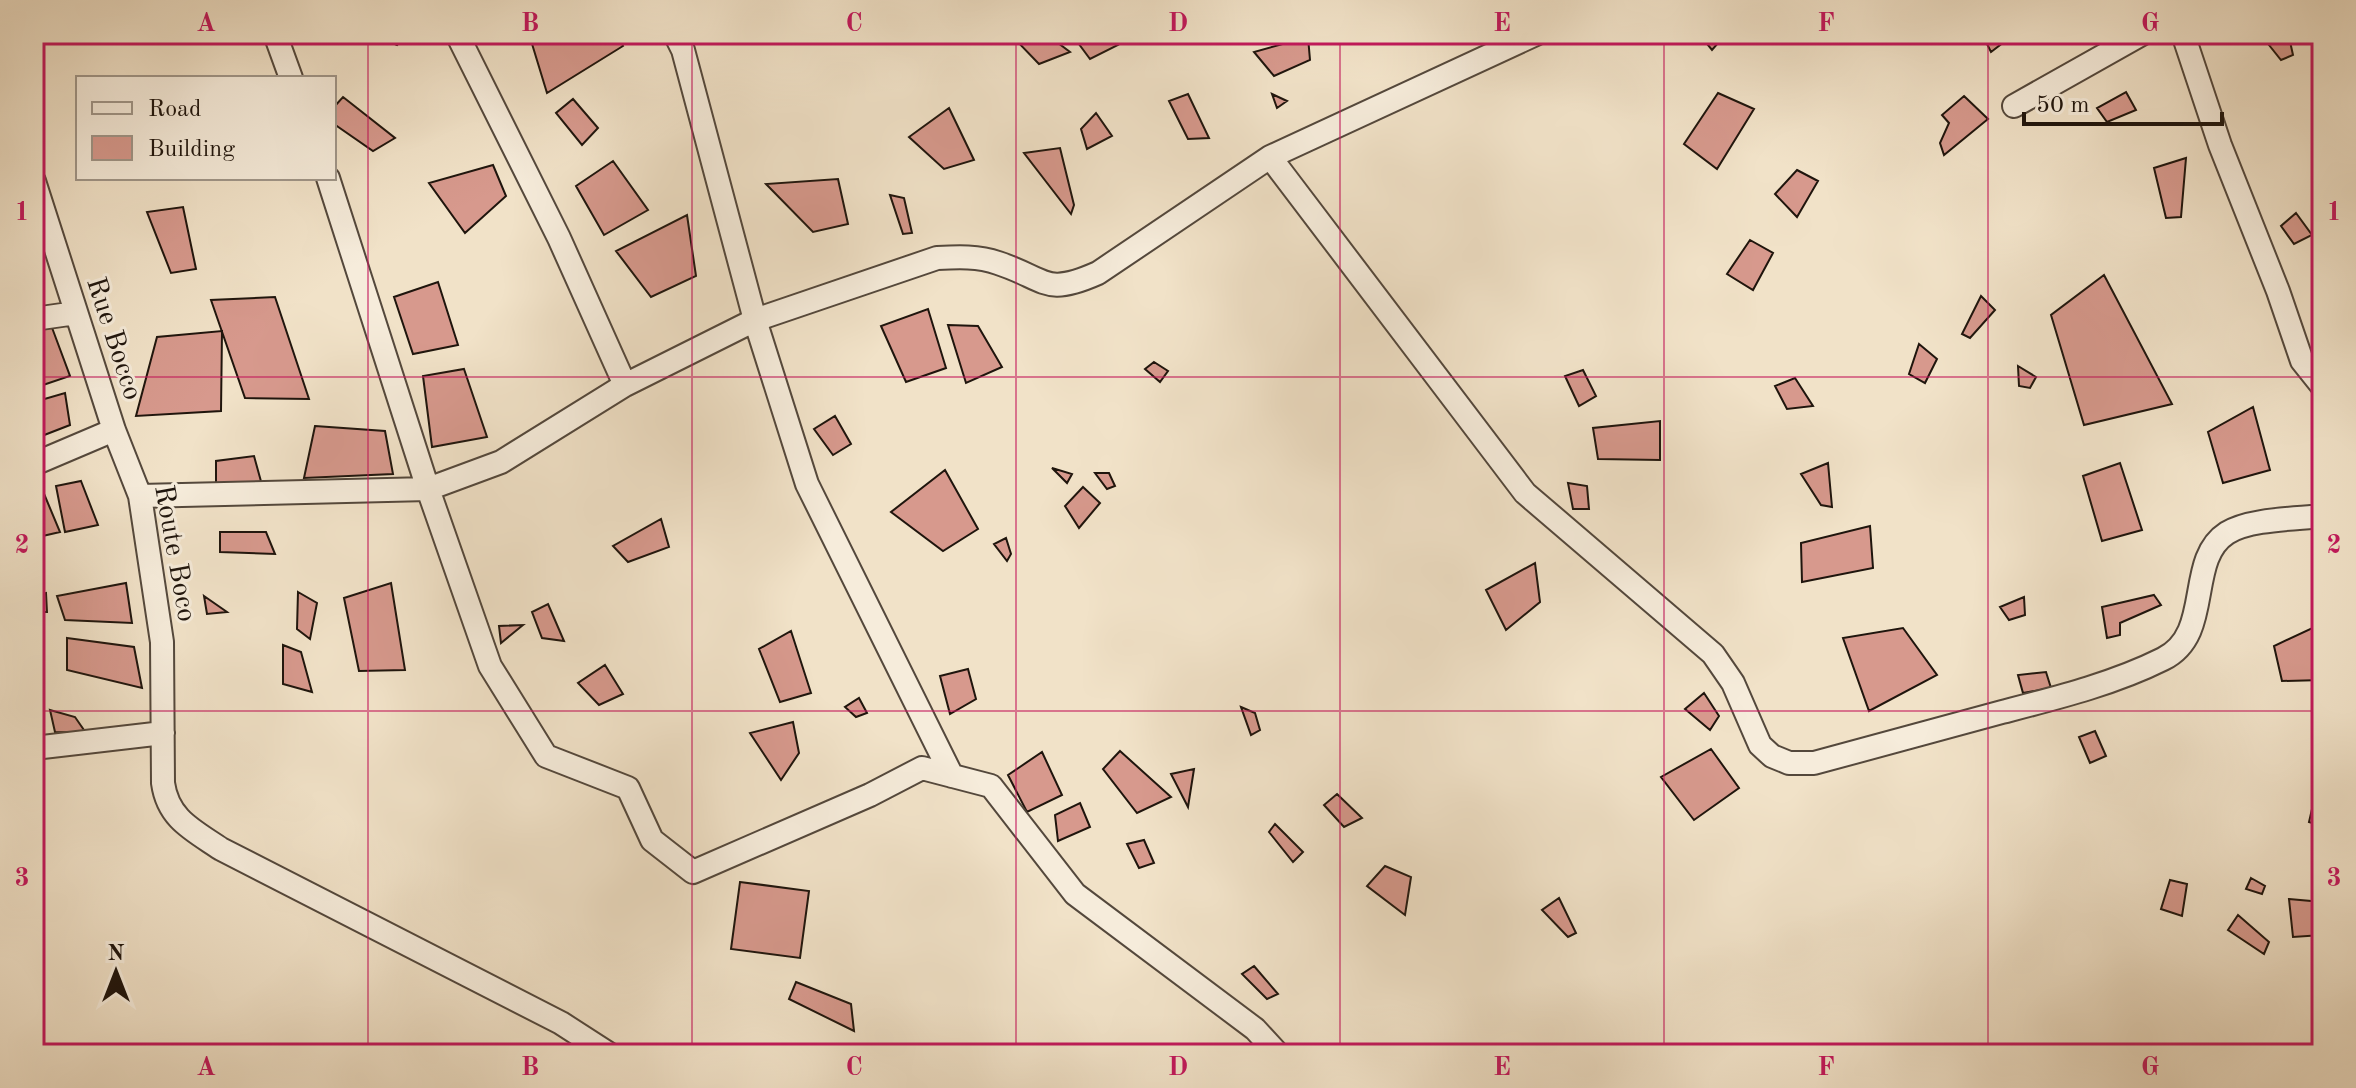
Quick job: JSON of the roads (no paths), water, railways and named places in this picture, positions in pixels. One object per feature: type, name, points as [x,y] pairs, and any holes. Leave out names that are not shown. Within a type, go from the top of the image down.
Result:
[{"type":"street","points":[[275,34],[290,76]]},
{"type":"street","points":[[457,34],[559,238],[625,385]]},
{"type":"street","points":[[675,34],[683,50],[755,320],[807,484],[952,776]]},
{"type":"street","points":[[140,496],[428,489],[501,462],[625,385],[755,320],[937,258],[967,256],[999,263],[1047,285],[1071,285],[1098,273],[1270,157],[1536,34]]},
{"type":"street","points":[[2014,106],[2142,34]]},
{"type":"street","points":[[2183,34],[2220,145],[2278,291],[2302,361],[2322,386]]},
{"type":"street","points":[[1270,157],[1525,493],[1713,654],[1733,683],[1760,745],[1772,756],[1789,763],[1814,763],[2080,691],[2165,658],[2179,648],[2190,634],[2205,566],[2217,542],[2228,533],[2248,526],[2322,516]]},
{"type":"street","points":[[329,180],[428,489],[490,666],[546,756],[628,788],[652,840],[693,872],[870,795],[922,768],[991,786],[1075,894],[1255,1029],[1278,1054]]},
{"type":"street","name":"Rue Bocco","points":[[34,181],[114,430],[34,464]]},
{"type":"street","points":[[34,319],[76,313]]},
{"type":"street","name":"Route Boco","points":[[114,430],[140,496],[162,642],[165,798],[171,811],[221,849],[561,1023],[609,1054]]},
{"type":"street","points":[[34,748],[163,733]]}]
